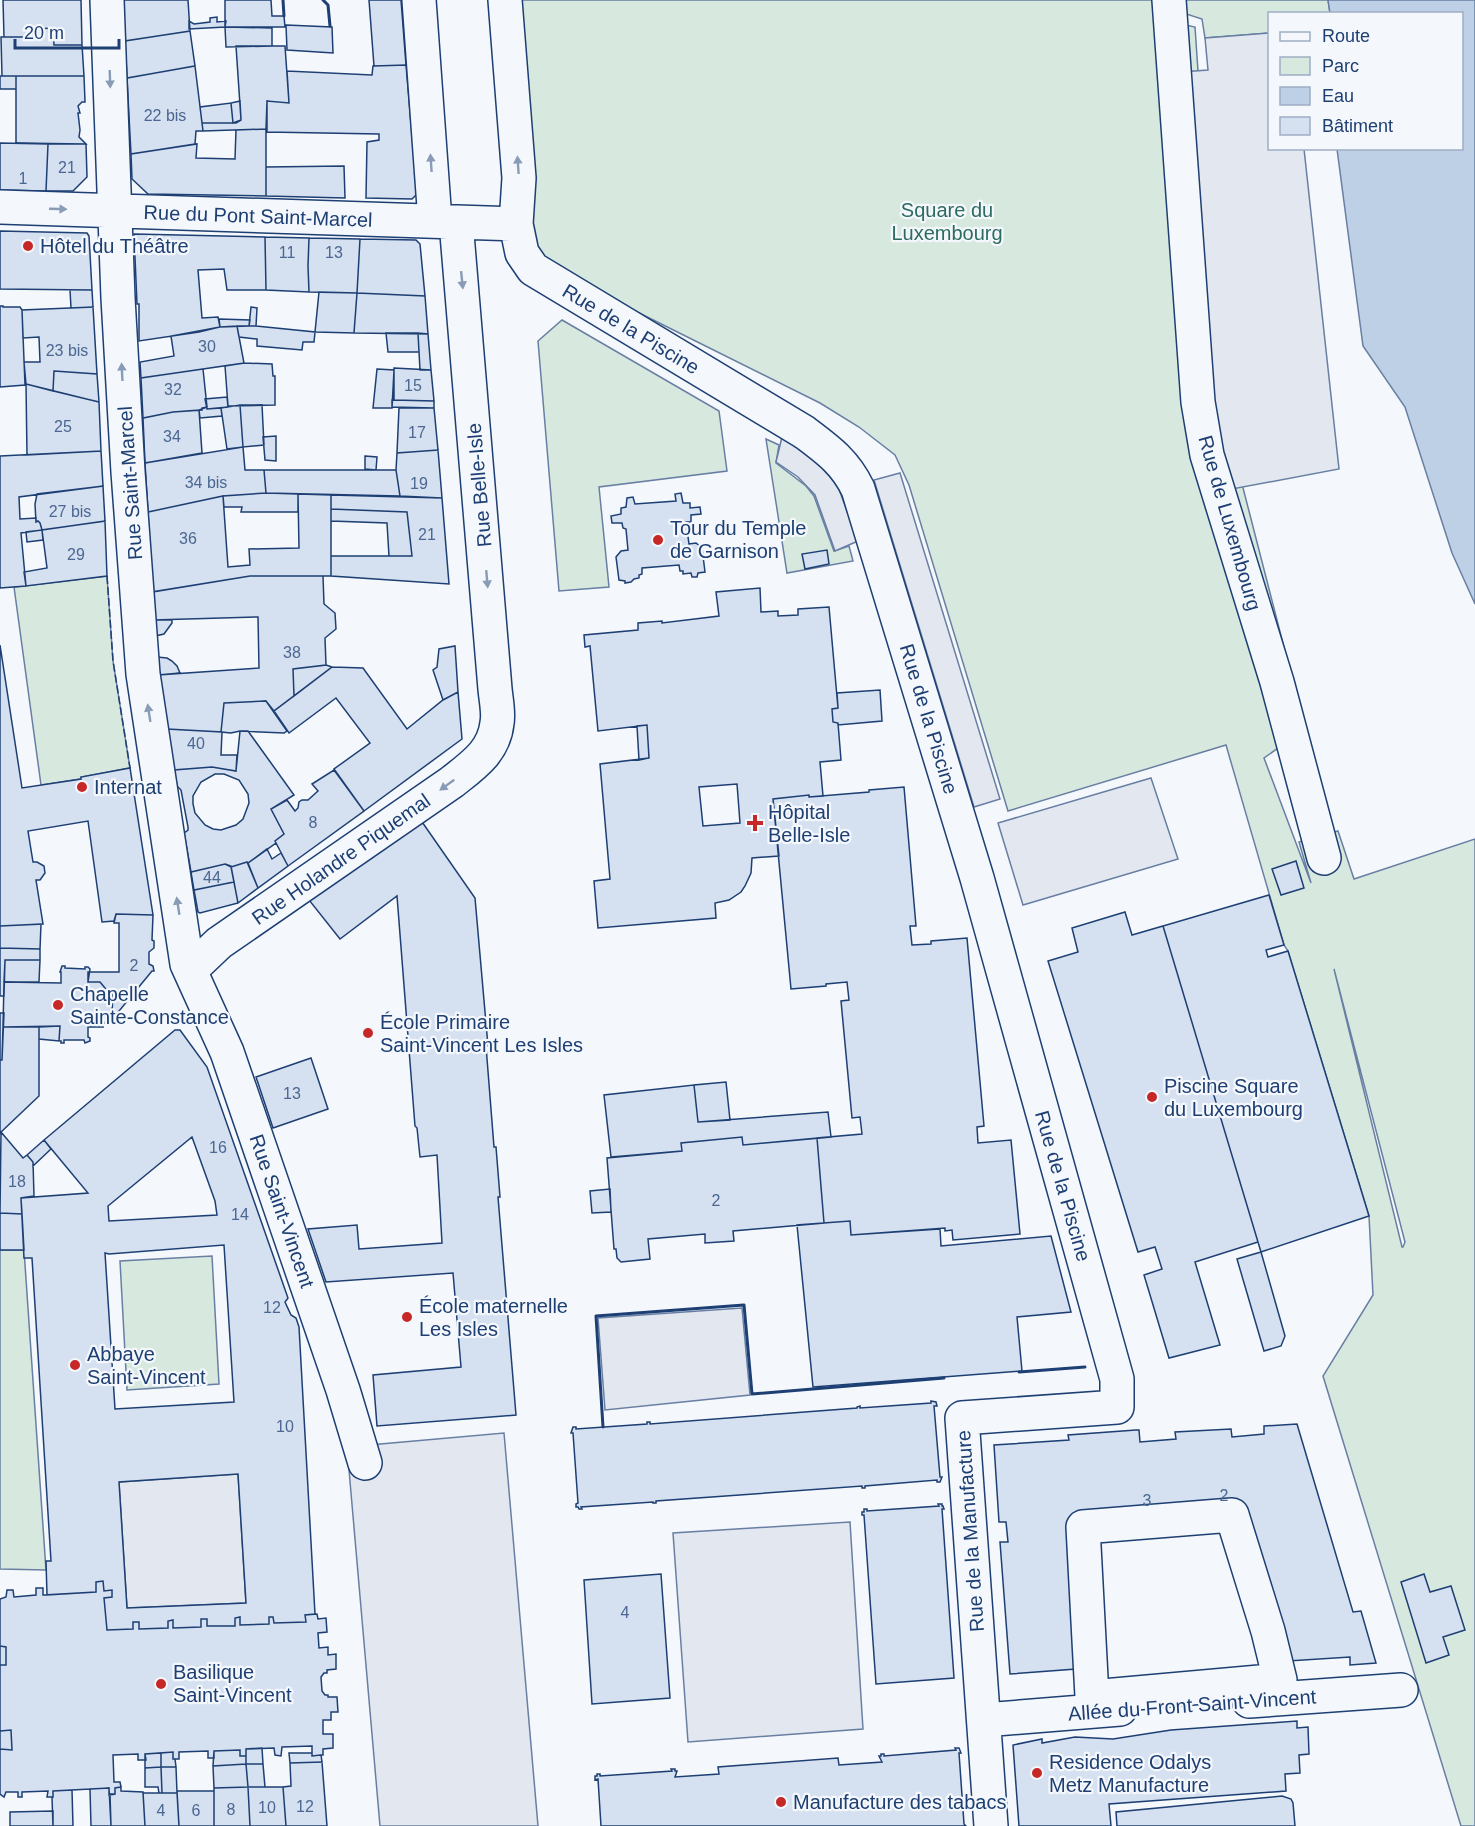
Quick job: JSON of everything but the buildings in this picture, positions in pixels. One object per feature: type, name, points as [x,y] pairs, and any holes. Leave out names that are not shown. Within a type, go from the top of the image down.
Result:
[{"type":"street","name":"Rue Saint-Marcel","points":[[107,0],[128,460],[143,674],[187,964]]},
{"type":"street","name":"Rue Belle-Isle","points":[[418,0],[446,221],[496,701],[498,723],[490,747]]},
{"type":"street","points":[[505,0],[519,178],[516,224]]},
{"type":"street","name":"Rue de Luxembourg","points":[[1169,0],[1198,402],[1207,455],[1276,682],[1324,858]]},
{"type":"street","name":"Rue du Pont Saint-Marcel","points":[[0,207],[516,224]]},
{"type":"street","name":"Rue de la Piscine","points":[[516,224],[522,253],[533,269],[804,432],[832,452],[850,472],[858,489],[983,899],[1117,1379]]},
{"type":"street","name":"Rue Holandre Piquemal","points":[[187,964],[199,962],[219,943],[452,782],[482,758],[490,747]]},
{"type":"street","name":"Rue Saint-Vincent","points":[[187,964],[227,1052],[343,1390],[365,1463]]},
{"type":"street","name":"Rue de la Manufacture","points":[[991,1826],[962,1418],[1117,1407],[1117,1379]]},
{"type":"street","points":[[1232,1515],[1268,1631],[1280,1680],[1092,1697],[1083,1527],[1232,1515]]},
{"type":"street","name":"Allée du Front Saint-Vincent","points":[[984,1720],[1401,1690]]},
{"type":"green space","name":"Square du Luxembourg","points":[[514,0],[1169,0],[1171,22],[1195,27],[1214,306],[1232,445],[1305,729],[1264,758],[1311,883],[1299,842],[1338,831],[1354,879],[1475,839],[1475,1826],[1461,1826],[1323,1376],[1373,1295],[1369,1216],[1288,951],[1284,945],[1226,745],[1008,811],[909,485],[895,455],[859,427],[820,403],[585,286],[540,258],[534,239]],"holes":[[[1334,969],[1405,1242],[1402,1247]]]},
{"type":"green space","points":[[1178,0],[1328,0],[1330,12],[1268,12],[1268,33],[1205,38],[1202,19],[1180,12]]},
{"type":"green space","points":[[562,320],[719,411],[727,471],[599,487],[609,587],[559,591],[538,341]]},
{"type":"green space","points":[[766,439],[779,445],[776,463],[806,486],[814,496],[834,551],[849,546],[853,561],[787,573]]},
{"type":"green space","points":[[107,576],[113,661],[130,768],[41,785],[14,587]]},
{"type":"green space","points":[[0,1250],[24,1250],[46,1570],[0,1569]]},
{"type":"green space","points":[[212,1256],[219,1384],[127,1390],[120,1261]]},
{"type":"shaded area","points":[[1268,33],[1268,150],[1304,150],[1339,469],[1232,489],[1217,471],[1181,72],[1208,70],[1205,38]]},
{"type":"shaded area","points":[[782,437],[813,456],[837,484],[858,541],[835,551],[815,495],[798,477],[776,462]]},
{"type":"shaded area","points":[[900,473],[1000,799],[974,807],[874,480]]},
{"type":"shaded area","points":[[1151,778],[1178,859],[1023,905],[998,823]]},
{"type":"shaded area","points":[[742,1308],[750,1395],[605,1410],[598,1318]]},
{"type":"shaded area","points":[[504,1433],[538,1826],[380,1826],[347,1447]]},
{"type":"shaded area","points":[[238,1474],[246,1603],[127,1608],[119,1482]]},
{"type":"shaded area","points":[[850,1522],[863,1729],[688,1742],[673,1533]]},
{"type":"water","points":[[1328,0],[1475,0],[1475,604],[1452,553],[1405,407],[1363,346],[1337,150],[1463,150],[1463,12],[1330,12]]},
{"type":"fence","points":[[107,576],[113,661],[130,768]]},
{"type":"wall","points":[[283,0],[284,16]]},
{"type":"wall","points":[[323,0],[328,5],[330,26]]},
{"type":"wall","points":[[603,1427],[596,1316],[744,1305],[752,1394],[944,1378]]},
{"type":"wall","points":[[1019,1372],[1085,1367]]},
{"type":"place","name":"Hôtel du Théâtre","points":[[28,246]]},
{"type":"place","name":"Tour du Temple de Garnison","points":[[658,540]]},
{"type":"place","name":"Internat","points":[[82,787]]},
{"type":"place","name":"Hôpital Belle-Isle","points":[[755,823]]},
{"type":"place","name":"Chapelle Sainte-Constance","points":[[58,1005]]},
{"type":"place","name":"École Primaire Saint-Vincent Les Isles","points":[[368,1033]]},
{"type":"place","name":"Piscine Square du Luxembourg","points":[[1152,1097]]},
{"type":"place","name":"École maternelle Les Isles","points":[[407,1317]]},
{"type":"place","name":"Abbaye Saint-Vincent","points":[[75,1365]]},
{"type":"place","name":"Basilique Saint-Vincent","points":[[161,1684]]},
{"type":"place","name":"Residence Odalys Metz Manufacture","points":[[1037,1773]]},
{"type":"place","name":"Manufacture des tabacs","points":[[781,1802]]}]
